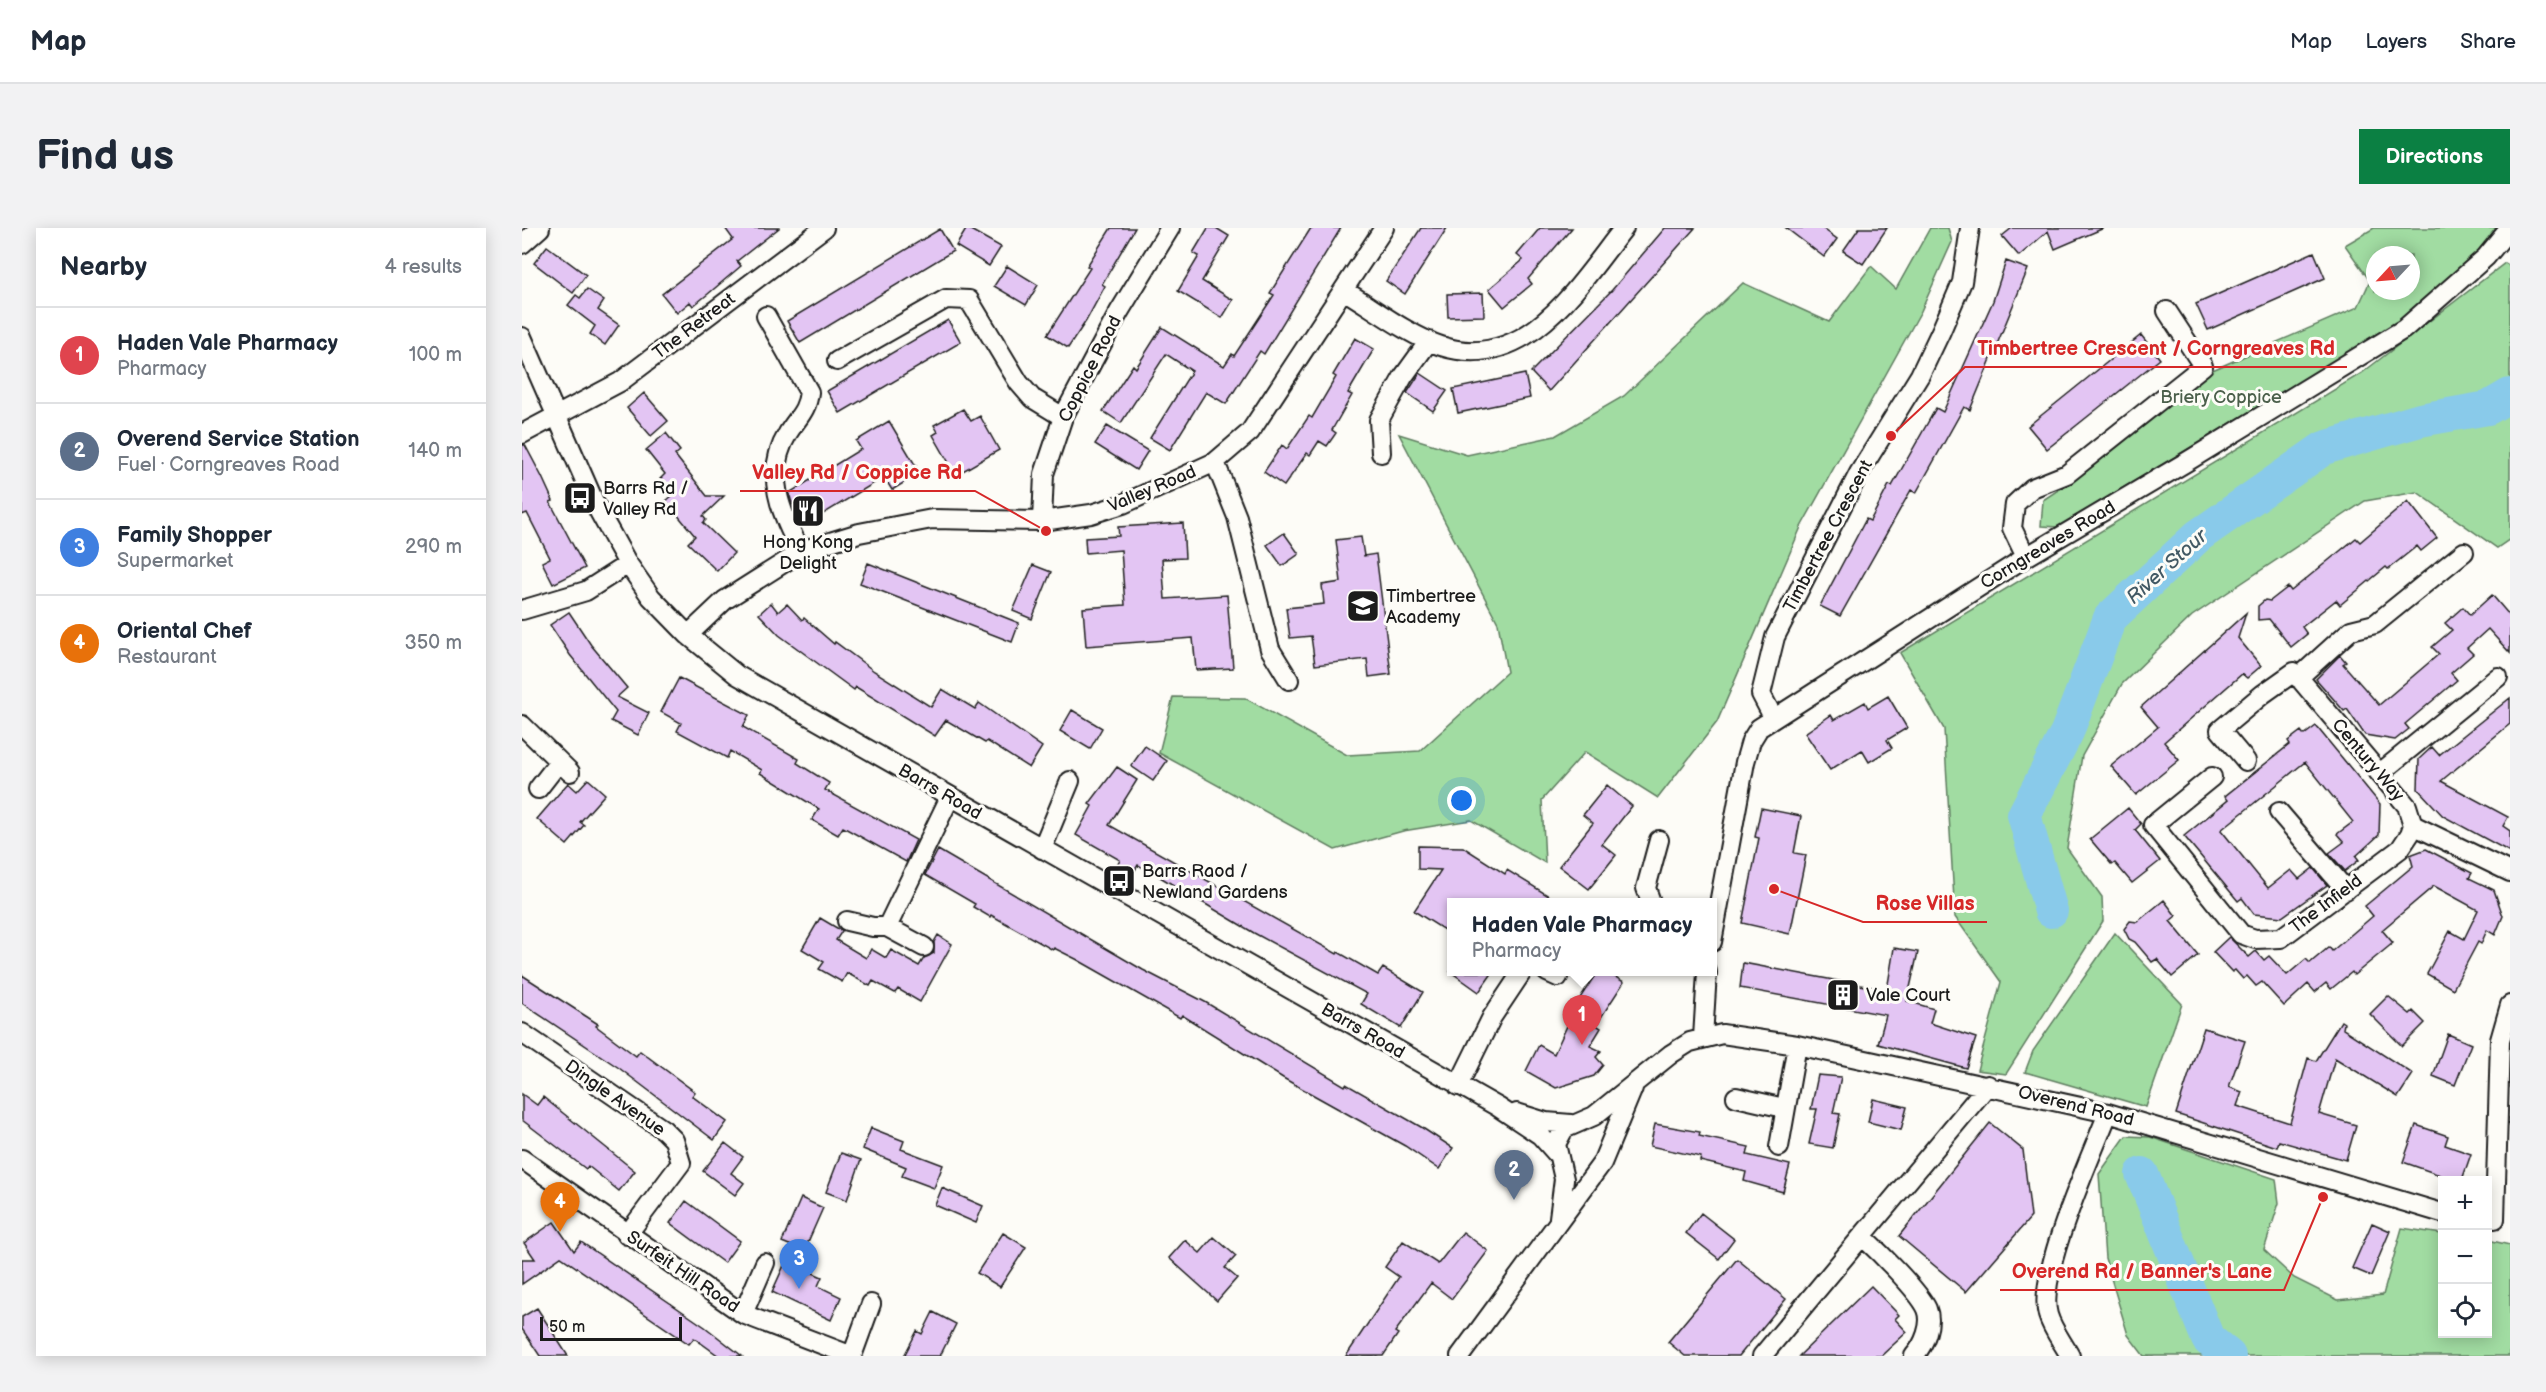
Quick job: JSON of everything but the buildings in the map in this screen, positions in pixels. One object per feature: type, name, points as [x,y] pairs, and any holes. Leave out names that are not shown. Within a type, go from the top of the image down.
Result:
[{"type":"street","points":[[522,244],[540,228]]},
{"type":"street","name":"The Retreat","points":[[522,434],[620,382],[824,228]]},
{"type":"street","name":"Coppice Road","points":[[1042,521],[1044,474],[1063,417],[1119,312],[1170,228]]},
{"type":"street","name":"Valley Road","points":[[688,635],[725,600],[801,552],[859,533],[932,519],[1042,521],[1091,514],[1123,504],[1215,462],[1250,432],[1345,291],[1384,228]]},
{"type":"street","points":[[1345,291],[1429,341],[1455,349],[1483,350],[1514,343],[1542,326],[1624,228]]},
{"type":"street","name":"Timbertree Crescent","points":[[1773,717],[1761,694],[1775,637],[1859,473],[1920,375],[1941,331],[1962,282],[1970,228]]},
{"type":"street","name":"Corngreaves Road","points":[[1717,920],[1745,762],[1751,741],[1759,728],[2026,557],[2404,329],[2486,257],[2510,228]]},
{"type":"street","points":[[843,351],[946,299],[969,300],[1019,383],[1032,399],[1063,417]]},
{"type":"street","points":[[2026,557],[2012,528],[2015,504],[2032,488],[2067,474],[2203,366],[2167,311]]},
{"type":"street","points":[[766,316],[809,392],[807,407],[786,436],[776,459],[775,490],[787,525],[801,552]]},
{"type":"street","name":"Barrs Road","points":[[522,337],[597,508],[628,564],[651,597],[688,635],[737,675],[1498,1107],[1540,1135],[1558,1157]]},
{"type":"street","points":[[1381,453],[1379,420],[1403,377],[1429,341]]},
{"type":"street","points":[[1215,462],[1237,517],[1270,649],[1289,680]]},
{"type":"street","points":[[2246,761],[2220,730],[2263,693],[2294,672],[2298,678],[2350,630],[2375,624],[2464,552]]},
{"type":"street","points":[[522,610],[586,591],[628,564]]},
{"type":"street","points":[[2380,774],[2498,677]]},
{"type":"street","name":"Century Way","points":[[2298,678],[2408,806],[2413,825],[2510,873]]},
{"type":"street","points":[[522,724],[564,767],[538,789]]},
{"type":"street","name":"The Infield","points":[[2212,777],[2153,825],[2241,934],[2255,939],[2281,938],[2400,849],[2413,825]]},
{"type":"street","points":[[1042,849],[1070,781]]},
{"type":"street","points":[[887,927],[950,797]]},
{"type":"street","points":[[2279,812],[2346,890]]},
{"type":"street","points":[[1649,898],[1646,888],[1659,840]]},
{"type":"street","points":[[847,921],[873,927],[887,927],[924,947]]},
{"type":"street","points":[[1458,1086],[1492,1017],[1519,976]]},
{"type":"street","points":[[1559,1218],[1564,1179],[1558,1157],[1559,1136],[1576,1123],[1594,1116],[1634,1087],[1671,1054],[1703,1038],[1707,976]]},
{"type":"street","points":[[2498,1219],[2500,1040],[2510,1005]]},
{"type":"street","name":"Dingle Avenue","points":[[522,1033],[664,1130],[674,1140],[681,1162],[627,1235]]},
{"type":"street","name":"Overend Road","points":[[1703,1038],[1737,1035],[1797,1045],[2108,1113],[2438,1212]]},
{"type":"street","points":[[1779,1147],[1784,1108],[1797,1045]]},
{"type":"street","points":[[1762,1356],[1988,1085]]},
{"type":"street","points":[[1607,1148],[1634,1087]]},
{"type":"street","points":[[1736,1097],[1784,1108]]},
{"type":"street","name":"Barrs Road","points":[[1498,1107],[1546,1122],[1576,1123]]},
{"type":"street","points":[[2070,1356],[2048,1315],[2046,1289],[2069,1215],[2108,1113]]},
{"type":"street","points":[[1460,1356],[1606,1156],[1606,1140],[1597,1127],[1576,1123]]},
{"type":"street","points":[[1558,1157],[1573,1172],[1589,1173],[1596,1169]]},
{"type":"street","name":"Surfeit Hill Road","points":[[524,1164],[743,1314],[852,1356]]},
{"type":"street","points":[[1862,1236],[1883,1255],[1927,1309],[1928,1327],[1920,1349],[1914,1356]]},
{"type":"street","points":[[743,1314],[765,1263]]},
{"type":"street","points":[[852,1356],[871,1304]]},
{"type":"green space","points":[[1930,228],[1948,228],[1952,242],[1921,311],[1801,527],[1717,722],[1658,798],[1585,752],[1542,800],[1545,863],[1471,820],[1403,831],[1335,850],[1159,753],[1173,697],[1245,698],[1347,755],[1420,751],[1507,672],[1498,623],[1399,434],[1467,455],[1555,436],[1624,396],[1743,283],[1829,322],[1871,266],[1896,289]]},
{"type":"green space","name":"Briery Coppice","points":[[2374,228],[2496,228],[2473,257],[2399,322],[2058,527],[2041,526],[2043,500],[2069,483],[2208,372],[2358,307],[2366,290],[2366,300],[2420,300],[2420,246],[2366,246],[2366,275],[2345,245]]},
{"type":"green space","points":[[2505,263],[2510,266],[2510,539],[2497,548],[2417,492],[2365,501],[2192,616],[2122,684],[2082,756],[2067,848],[2102,897],[2103,921],[2006,1074],[1977,1070],[2001,982],[1955,917],[1944,729],[1900,653],[2362,373]]},
{"type":"green space","points":[[2115,933],[2182,1004],[2146,1107],[2025,1072],[2033,1051]]},
{"type":"green space","points":[[2126,1136],[2150,1137],[2276,1179],[2279,1203],[2264,1250],[2294,1278],[2338,1300],[2383,1295],[2402,1228],[2438,1233],[2438,1338],[2492,1338],[2492,1241],[2510,1245],[2510,1356],[2144,1356],[2128,1335],[2105,1258],[2099,1174]]},
{"type":"waterway","name":"River Stour","points":[[2051,911],[2024,815],[2067,732],[2110,618],[2198,536],[2324,448],[2420,420],[2488,408],[2510,395]]},
{"type":"waterway","name":"River Stour","points":[[2142,1174],[2208,1339],[2229,1356]]},
{"type":"place","name":"Timbertree Crescent / Corngreaves Rd","points":[[1891,436]]},
{"type":"place","name":"Barrs Rd / Valley Rd","points":[[580,498]]},
{"type":"place","name":"Hong Kong Delight","points":[[808,511]]},
{"type":"place","name":"Valley Rd / Coppice Rd","points":[[1046,531]]},
{"type":"place","name":"Timbertree Academy","points":[[1363,606]]},
{"type":"place","name":"Barrs Raod / Newland Gardens","points":[[1119,881]]},
{"type":"place","name":"Rose Villas","points":[[1774,889]]},
{"type":"place","name":"Vale Court","points":[[1843,995]]},
{"type":"place","name":"Haden Vale Pharmacy","points":[[1582,1045]]},
{"type":"place","name":"Overend Rd / Banner's Lane","points":[[2323,1197]]},
{"type":"place","name":"Overend Service Station","points":[[1514,1200]]},
{"type":"place","name":"Oriental Chef","points":[[560,1232]]},
{"type":"place","name":"Family Shopper","points":[[799,1289]]}]
